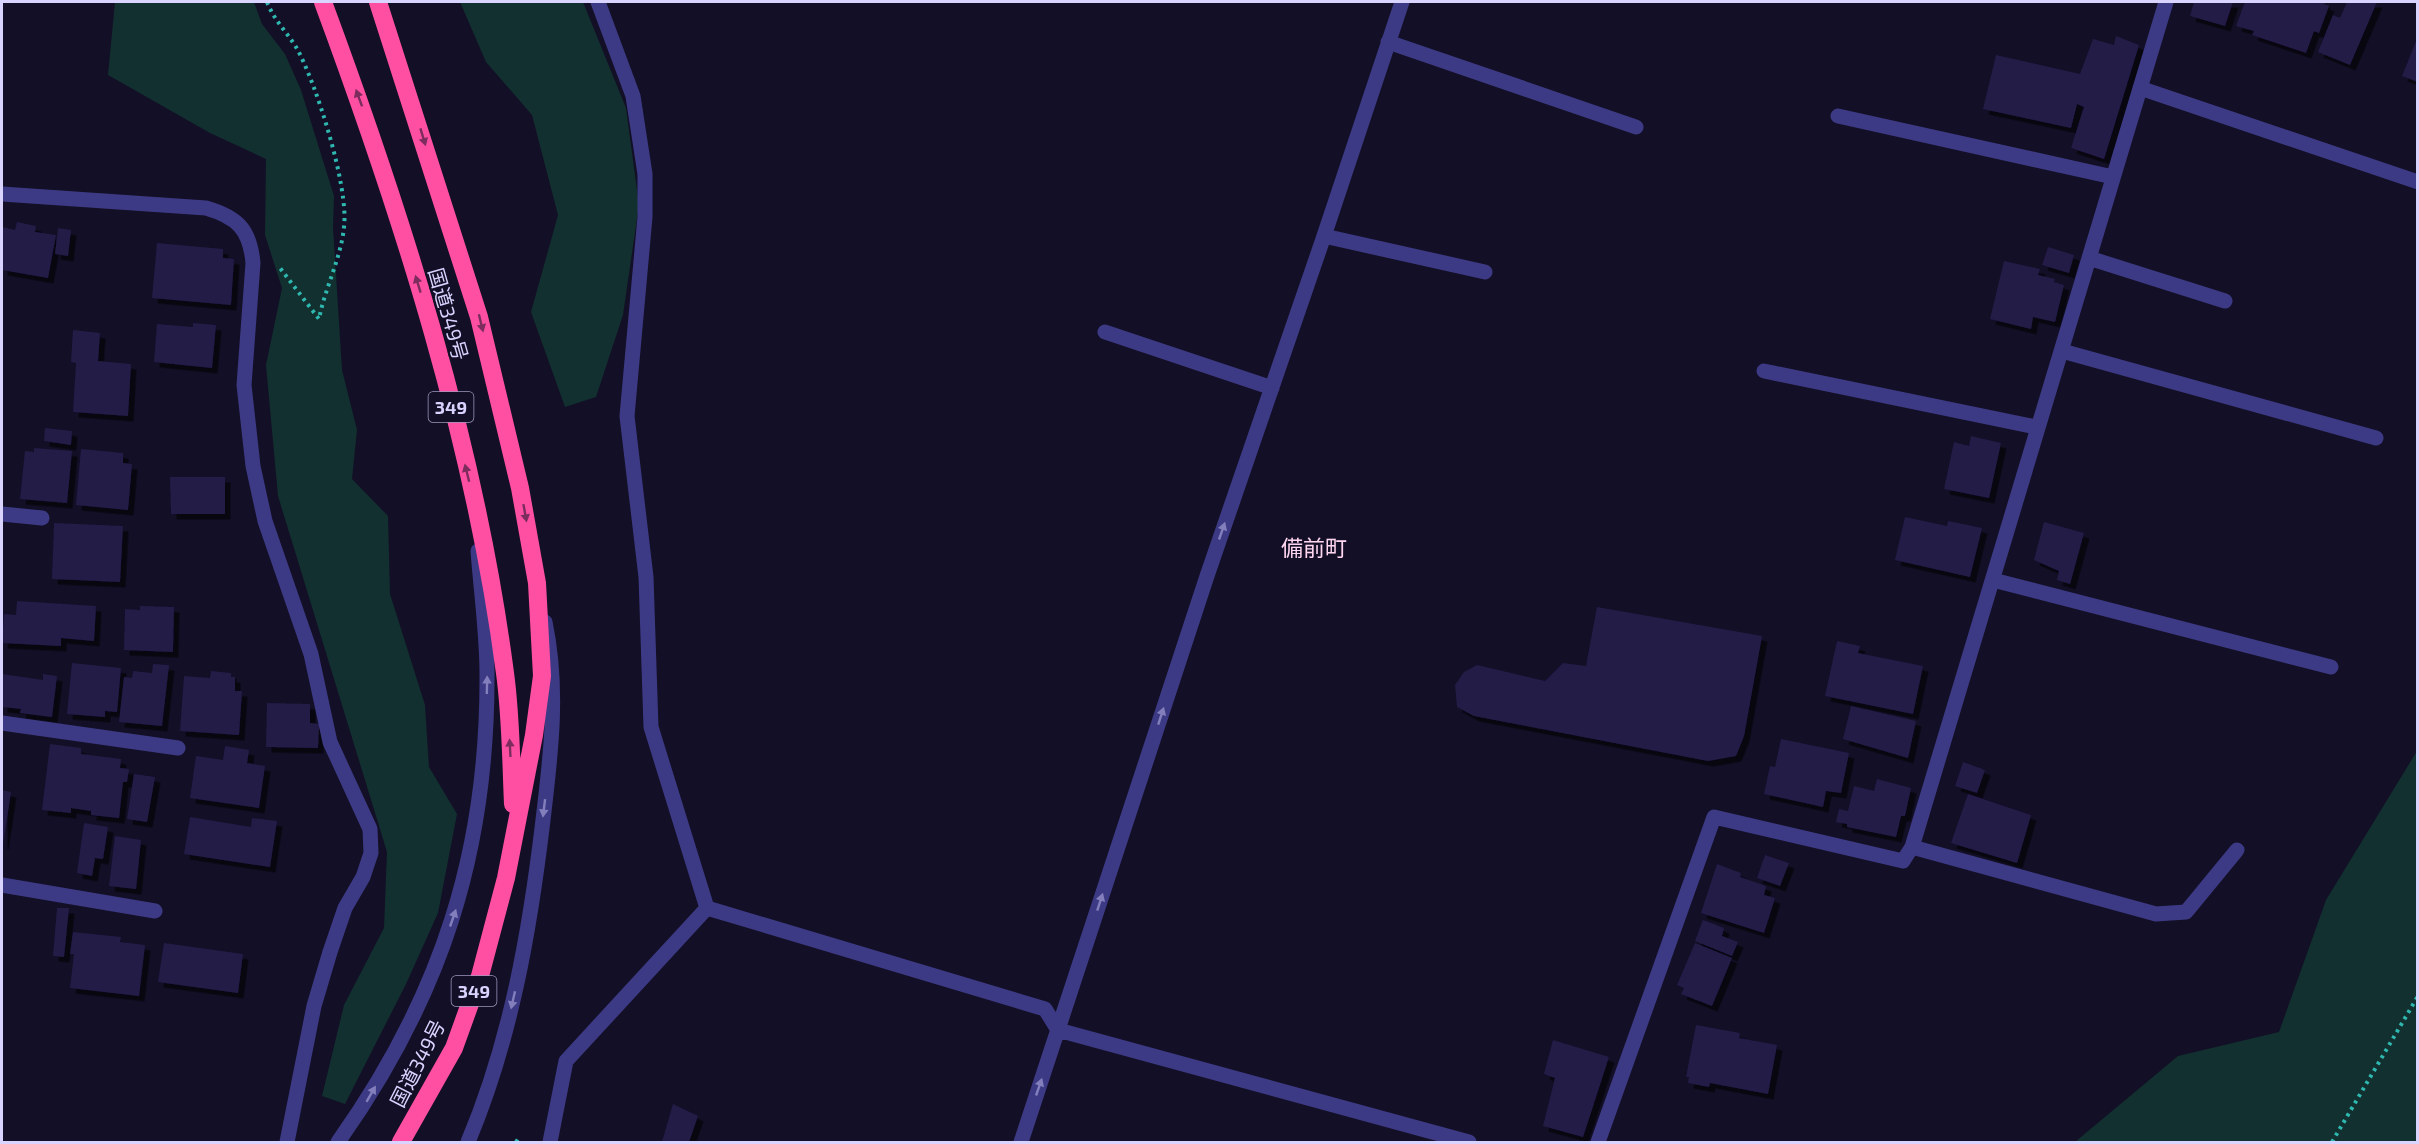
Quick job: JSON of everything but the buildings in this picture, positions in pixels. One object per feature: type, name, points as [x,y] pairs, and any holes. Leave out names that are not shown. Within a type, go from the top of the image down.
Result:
[{"type":"highway","name":"国道349号","points":[[323,2],[368,123],[428,318],[475,501],[494,594],[506,676],[515,827]]},
{"type":"highway","name":"国道349号","points":[[378,2],[479,317],[520,488],[537,583],[542,676],[534,735],[506,878],[480,976],[454,1048],[401,1143]]},
{"type":"street","points":[[598,2],[633,96],[645,174],[645,217],[627,416],[646,578],[651,727],[707,908]]},
{"type":"street","points":[[1021,1143],[1207,576],[1402,2]]},
{"type":"street","points":[[1598,1143],[1714,817],[1903,861],[1912,847],[1993,580],[2036,427],[2062,351],[2166,2]]},
{"type":"street","points":[[1388,42],[1636,127]]},
{"type":"street","points":[[2140,88],[2418,182]]},
{"type":"street","points":[[1838,116],[2113,177]]},
{"type":"street","points":[[2,194],[206,208],[228,214],[241,226],[252,243],[253,263],[244,385],[253,466],[265,521],[311,654],[330,742],[370,829],[371,853],[363,877],[345,908],[314,1006],[287,1143]]},
{"type":"street","points":[[1324,236],[1485,272]]},
{"type":"street","points":[[2089,258],[2225,301]]},
{"type":"street","points":[[1105,332],[1272,388]]},
{"type":"street","points":[[2062,351],[2376,438]]},
{"type":"street","points":[[1764,371],[2036,427]]},
{"type":"street","points":[[338,1143],[367,1102],[406,1034],[438,964],[462,892],[478,818],[486,737],[487,672],[475,501]]},
{"type":"street","points":[[2,513],[42,518]]},
{"type":"street","points":[[1993,580],[2331,667]]},
{"type":"street","points":[[468,1143],[501,1052],[532,911],[554,724],[549,642],[537,583]]},
{"type":"street","points":[[2,723],[178,748]]},
{"type":"street","points":[[1912,847],[2156,914],[2186,912],[2236,850]]},
{"type":"street","points":[[2,885],[155,911]]},
{"type":"street","points":[[707,908],[1045,1009],[1058,1030],[1469,1143]]},
{"type":"street","points":[[550,1143],[566,1061],[707,908]]},
{"type":"path","points":[[252,243],[267,248],[319,319],[344,228],[345,199],[333,150],[308,76],[296,48],[274,19],[267,2]]},
{"type":"path","points":[[2332,1143],[2418,996]]},
{"type":"green space","points":[[115,2],[254,2],[262,24],[285,54],[301,90],[334,196],[333,227],[342,370],[357,430],[352,479],[388,516],[390,594],[425,705],[429,767],[457,814],[438,913],[406,984],[345,1104],[322,1096],[344,1005],[384,928],[387,852],[278,496],[266,365],[282,288],[265,235],[266,159],[210,133],[108,75]]},
{"type":"green space","points":[[460,2],[583,2],[626,108],[639,205],[623,315],[596,397],[565,407],[531,312],[558,215],[532,115],[486,62]]},
{"type":"green space","points":[[2417,751],[2417,1142],[2075,1142],[2178,1056],[2279,1032],[2326,900]]},
{"type":"district","name":"備前町","points":[[1314,547]]}]
